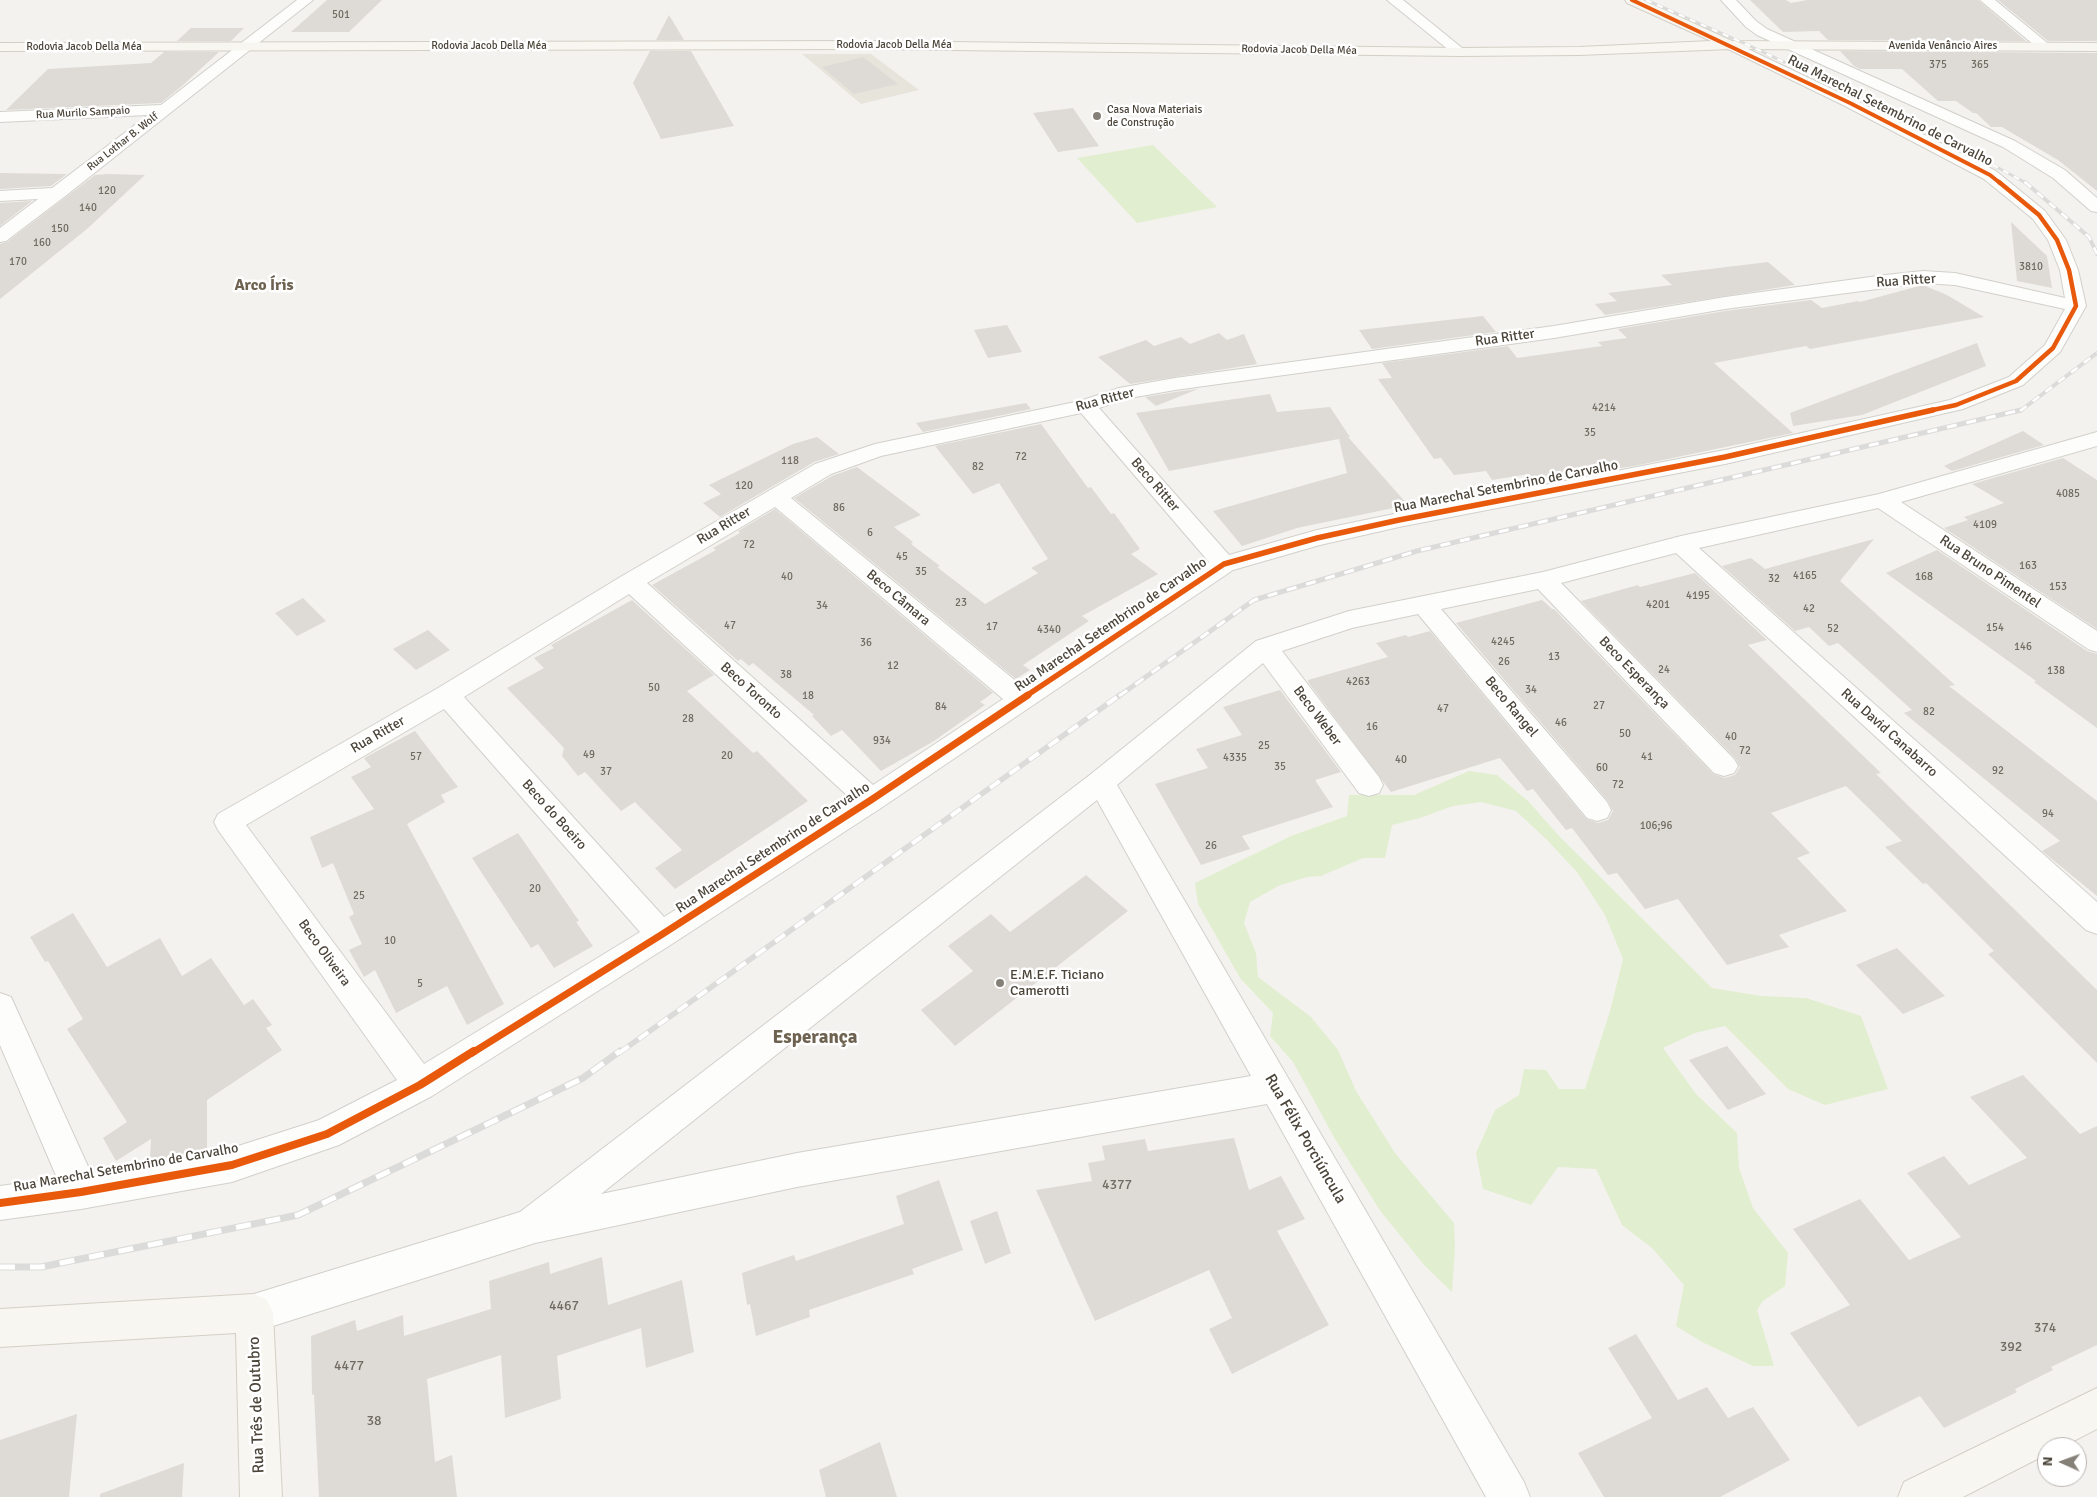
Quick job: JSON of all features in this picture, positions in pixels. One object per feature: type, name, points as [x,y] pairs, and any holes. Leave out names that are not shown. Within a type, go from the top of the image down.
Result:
[{"type":"street","name":"Rua Lothar B. Wolf","points":[[0,237],[306,0]]},
{"type":"street","points":[[1394,0],[1460,52]]},
{"type":"street","name":"Rua Marechal Setembrino de Carvalho","points":[[0,1203],[81,1192],[241,1162],[327,1134],[420,1085],[661,935],[872,800],[1224,564],[1317,538],[1399,520],[1716,459],[1956,404],[2016,381],[2053,348],[2076,306],[2069,270],[2057,240],[2039,215],[1990,175],[1850,103],[1731,45],[1632,0]]},
{"type":"street","name":"Rua Marechal Setembrino de Carvalho","points":[[1728,0],[1751,24],[1788,46],[2009,144],[2059,174],[2097,207]]},
{"type":"street","points":[[1987,0],[2044,46]]},
{"type":"street","name":"Rodovia Jacob Della Méa","points":[[0,47],[864,45],[1460,52],[1579,51],[1731,45],[1788,46]]},
{"type":"street","name":"Avenida Venâncio Aires","points":[[1788,46],[2097,47]]},
{"type":"street","name":"Rua Murilo Sampaio","points":[[0,117],[166,109]]},
{"type":"street","points":[[0,196],[58,193]]},
{"type":"street","name":"Rua Ritter","points":[[228,822],[447,695],[775,496],[823,469],[875,451],[1086,406],[1118,394],[1175,384],[1554,332],[1725,303],[1923,277],[1963,281],[2076,306]]},
{"type":"street","name":"Beco Ritter","points":[[1086,406],[1224,564]]},
{"type":"street","points":[[530,1226],[1101,782],[1265,647],[1349,620],[1543,580],[1681,544],[1882,500],[2097,439]]},
{"type":"street","name":"Beco Câmara","points":[[775,496],[1022,700]]},
{"type":"street","name":"Rua Bruno Pimentel","points":[[1882,500],[2097,643]]},
{"type":"street","name":"Rua David Canabarro","points":[[1681,544],[2097,921]]},
{"type":"street","name":"Beco Esperança","points":[[1543,580],[1724,766]]},
{"type":"street","name":"Beco Toronto","points":[[631,582],[872,800]]},
{"type":"street","name":"Beco Rangel","points":[[1424,604],[1597,810]]},
{"type":"street","name":"Beco Weber","points":[[1265,647],[1369,785]]},
{"type":"street","name":"Beco do Boeiro","points":[[447,695],[661,935]]},
{"type":"street","name":"Rua Félix Porciúncula","points":[[1101,782],[1509,1497]]},
{"type":"street","name":"Beco Oliveira","points":[[228,822],[420,1085]]},
{"type":"street","points":[[0,1007],[81,1192]]},
{"type":"street","points":[[0,1328],[254,1313],[530,1226],[797,1170],[1275,1087]]},
{"type":"street","name":"Rua Três de Outubro","points":[[254,1313],[261,1497]]},
{"type":"street","points":[[1919,1497],[2097,1408]]},
{"type":"shaded area","points":[[802,54],[871,54],[919,90],[861,104]]},
{"type":"green space","points":[[1153,145],[1217,207],[1137,223],[1077,158]]},
{"type":"green space","points":[[1469,771],[1497,775],[1529,802],[1560,837],[1712,988],[1761,996],[1806,998],[1861,1016],[1888,1089],[1825,1105],[1788,1089],[1725,1026],[1695,1033],[1663,1048],[1696,1094],[1737,1133],[1739,1168],[1753,1208],[1788,1253],[1785,1286],[1763,1301],[1757,1310],[1774,1366],[1753,1366],[1702,1342],[1676,1326],[1684,1285],[1652,1248],[1622,1225],[1596,1169],[1558,1167],[1531,1205],[1483,1189],[1476,1153],[1495,1110],[1519,1095],[1524,1069],[1546,1070],[1559,1089],[1585,1089],[1610,1011],[1623,959],[1605,915],[1577,872],[1516,811],[1481,802],[1453,806],[1420,818],[1392,825],[1385,858],[1363,858],[1321,876],[1307,877],[1278,886],[1250,902],[1244,923],[1256,953],[1258,977],[1311,1017],[1338,1050],[1356,1091],[1395,1153],[1454,1223],[1455,1248],[1452,1292],[1425,1266],[1381,1212],[1335,1139],[1293,1062],[1270,1036],[1273,1013],[1240,978],[1198,904],[1195,883],[1291,836],[1347,816],[1349,795],[1414,795]]},
{"type":"building","points":[[327,0],[382,0],[349,32],[291,32]]},
{"type":"building","points":[[1750,0],[1786,0],[1791,3],[1807,0],[1978,0],[2026,41],[1828,40],[1819,31],[1783,32]]},
{"type":"building","points":[[1998,0],[2097,0],[2097,41],[2048,41]]},
{"type":"building","points":[[669,15],[684,40],[656,40]]},
{"type":"building","points":[[191,28],[244,28],[231,41],[177,41]]},
{"type":"building","points":[[650,51],[691,51],[734,126],[661,139],[633,83]]},
{"type":"building","points":[[1840,51],[2097,53],[2097,191],[2058,160],[2002,127],[1991,127],[1976,113],[1973,113],[1956,101],[1938,101],[1902,69],[1860,69],[1854,66]]},
{"type":"building","points":[[164,52],[219,52],[161,103],[6,110],[48,69],[151,63]]},
{"type":"building","points":[[863,57],[898,84],[854,94],[822,67]]},
{"type":"building","points":[[1073,108],[1099,146],[1058,152],[1033,113]]},
{"type":"building","points":[[0,173],[67,174],[51,186],[0,189]]},
{"type":"building","points":[[95,175],[145,175],[87,229],[0,299],[0,244],[7,242]]},
{"type":"building","points":[[32,201],[0,226],[0,203]]},
{"type":"building","points":[[2011,222],[2047,256],[2052,288],[2017,281]]},
{"type":"building","points":[[1768,262],[1795,285],[1605,315],[1595,304],[1617,301],[1608,293],[1672,285],[1661,275]]},
{"type":"building","points":[[1923,285],[1947,295],[1984,317],[1810,349],[1806,346],[1714,363],[1793,433],[1634,466],[1534,480],[1529,474],[1492,480],[1486,471],[1454,475],[1441,458],[1434,459],[1378,379],[1392,378],[1382,363],[1508,346],[1517,358],[1602,346],[1598,342],[1627,338],[1618,329],[1725,311],[1811,300],[1822,308],[1860,302]]},
{"type":"building","points":[[1483,316],[1496,332],[1372,349],[1359,330]]},
{"type":"building","points":[[1007,325],[1022,352],[988,358],[974,330]]},
{"type":"building","points":[[1219,333],[1227,340],[1244,334],[1257,364],[1130,384],[1098,357],[1146,340],[1154,346],[1181,337],[1190,344]]},
{"type":"building","points":[[1977,343],[1986,366],[1862,415],[1793,426],[1790,413]]},
{"type":"building","points":[[1198,389],[1156,406],[1145,397],[1175,392]]},
{"type":"building","points":[[1270,394],[1277,412],[1330,407],[1350,437],[1348,437],[1408,505],[1297,528],[1242,546],[1213,511],[1347,473],[1339,439],[1169,471],[1136,413]]},
{"type":"building","points":[[1026,403],[1031,409],[923,432],[916,423]]},
{"type":"building","points":[[1041,424],[1088,488],[1091,487],[1111,514],[1114,513],[1140,549],[1131,554],[1158,574],[1082,616],[1089,621],[1023,665],[1030,670],[1016,679],[794,498],[832,476],[857,467],[921,515],[894,527],[913,542],[911,544],[940,566],[937,567],[985,604],[1038,573],[1031,568],[1048,559],[999,483],[973,494],[935,446]]},
{"type":"building","points":[[2023,431],[2044,445],[1952,471],[1944,466]]},
{"type":"building","points":[[817,437],[839,454],[814,462],[720,517],[703,503],[721,494],[709,485],[793,444]]},
{"type":"building","points":[[2063,458],[2097,480],[2097,629],[1944,528],[1968,520],[1964,517],[2004,503],[1972,484]]},
{"type":"building","points":[[775,509],[993,693],[980,702],[985,705],[934,741],[881,771],[842,730],[831,736],[812,716],[814,715],[753,663],[749,666],[741,659],[738,661],[652,585],[716,550],[713,548],[740,533],[738,531]]},
{"type":"building","points":[[1874,539],[1840,581],[1955,685],[1949,686],[2097,801],[2097,896],[2042,851],[2060,841],[1904,713],[1912,710],[1838,643],[1829,646],[1809,627],[1795,631],[1722,566],[1751,558],[1765,569]]},
{"type":"building","points":[[1937,550],[2087,651],[2097,654],[2097,728],[2034,682],[2036,681],[1886,573]]},
{"type":"building","points":[[1695,573],[1767,640],[1748,645],[1881,773],[1876,774],[2097,990],[2097,1063],[1988,954],[1994,951],[1926,883],[1923,884],[1885,847],[1902,841],[1846,786],[1771,813],[1810,853],[1797,858],[1847,911],[1779,935],[1789,947],[1727,965],[1678,899],[1645,909],[1617,873],[1608,875],[1572,828],[1566,830],[1533,789],[1527,791],[1500,758],[1391,792],[1308,682],[1308,680],[1388,657],[1376,643],[1430,631],[1586,819],[1598,823],[1608,820],[1613,811],[1608,801],[1456,623],[1542,600],[1554,609],[1713,774],[1725,778],[1735,775],[1740,767],[1735,758],[1581,601],[1638,585],[1640,587]]},
{"type":"building","points":[[303,598],[326,621],[297,636],[275,613]]},
{"type":"building","points":[[632,600],[714,675],[687,691],[753,753],[757,751],[808,801],[675,889],[655,868],[682,850],[635,802],[621,811],[585,772],[578,776],[562,756],[564,748],[507,688],[544,668],[534,658],[554,648],[551,645]]},
{"type":"building","points":[[428,630],[450,650],[416,670],[393,649]]},
{"type":"building","points":[[1280,690],[1341,772],[1315,780],[1333,807],[1242,836],[1250,849],[1201,865],[1155,784],[1208,768],[1196,749],[1242,735],[1223,707]]},
{"type":"building","points":[[415,731],[458,787],[441,795],[445,802],[407,824],[504,1004],[467,1025],[447,986],[396,1013],[375,970],[364,977],[349,950],[362,944],[349,917],[354,914],[333,863],[322,868],[310,837],[374,809],[351,777],[371,767],[364,758]]},
{"type":"building","points":[[518,833],[579,921],[576,922],[593,946],[554,968],[538,944],[531,948],[472,858]]},
{"type":"building","points":[[1086,875],[1128,911],[955,1046],[921,1010],[973,971],[948,946],[991,914],[1010,932]]},
{"type":"building","points":[[73,913],[107,967],[160,938],[182,976],[211,958],[244,1005],[253,999],[272,1025],[266,1028],[282,1050],[207,1100],[207,1148],[190,1154],[150,1161],[151,1139],[116,1161],[103,1138],[127,1122],[67,1029],[83,1019],[48,961],[45,962],[30,937]]},
{"type":"building","points":[[1897,948],[1945,996],[1903,1014],[1856,965]]},
{"type":"building","points":[[1727,1046],[1766,1094],[1728,1110],[1689,1060]]},
{"type":"building","points":[[2023,1075],[2080,1134],[2097,1126],[2097,1345],[2051,1367],[2053,1370],[2015,1389],[2017,1392],[1944,1428],[1920,1396],[1858,1427],[1790,1333],[1850,1305],[1793,1229],[1860,1199],[1909,1260],[1961,1237],[1907,1173],[1944,1156],[1969,1185],[2027,1158],[1970,1097]]},
{"type":"building","points":[[1234,1138],[1249,1190],[1281,1176],[1305,1219],[1277,1231],[1329,1325],[1232,1374],[1209,1329],[1232,1318],[1209,1270],[1095,1321],[1036,1190],[1092,1181],[1088,1163],[1105,1160],[1102,1146],[1145,1139],[1148,1151]]},
{"type":"building","points":[[939,1180],[963,1250],[912,1269],[914,1274],[809,1310],[810,1317],[756,1336],[750,1304],[747,1305],[742,1273],[794,1255],[796,1261],[904,1224],[896,1196]]},
{"type":"building","points":[[997,1211],[1011,1253],[985,1264],[970,1221]]},
{"type":"building","points":[[602,1257],[608,1305],[682,1280],[694,1352],[646,1368],[641,1328],[557,1356],[561,1399],[505,1418],[501,1355],[427,1379],[435,1462],[452,1455],[457,1497],[319,1497],[314,1394],[312,1395],[311,1336],[355,1320],[357,1331],[403,1315],[404,1336],[491,1309],[489,1281],[549,1262],[550,1274]]},
{"type":"building","points":[[1636,1334],[1678,1400],[1707,1387],[1728,1418],[1753,1407],[1790,1460],[1720,1497],[1604,1497],[1578,1453],[1652,1418],[1608,1348]]},
{"type":"building","points":[[77,1414],[69,1497],[0,1497],[0,1440]]},
{"type":"building","points":[[880,1442],[897,1497],[826,1497],[819,1470]]},
{"type":"building","points":[[184,1463],[182,1497],[100,1497],[100,1494]]},
{"type":"railway","points":[[1646,0],[1748,45],[1934,133],[2026,183]]},
{"type":"railway","points":[[2025,182],[2089,237],[2097,254]]},
{"type":"railway","points":[[2020,411],[2097,353]]},
{"type":"railway","points":[[1119,696],[1254,600],[1417,551],[2021,410]]},
{"type":"railway","points":[[619,1053],[1120,695]]},
{"type":"railway","points":[[0,1267],[41,1267],[298,1215],[583,1078],[620,1051]]},
{"type":"cycle path","points":[[0,1203],[81,1192],[232,1165],[327,1134],[420,1085],[661,935],[871,800],[1224,564],[1317,538],[1399,520],[1725,457],[1956,405],[2016,381],[2053,348],[2076,306],[2069,270],[2057,240],[2039,215],[1990,175],[1850,103],[1632,0]]},
{"type":"place","name":"Casa Nova Materiais de Construção","points":[[1097,116]]},
{"type":"place","name":"E.M.E.F. Ticiano Camerotti","points":[[1000,983]]},
{"type":"district","name":"Arco Íris","points":[[264,286]]},
{"type":"district","name":"Esperança","points":[[815,1038]]}]
